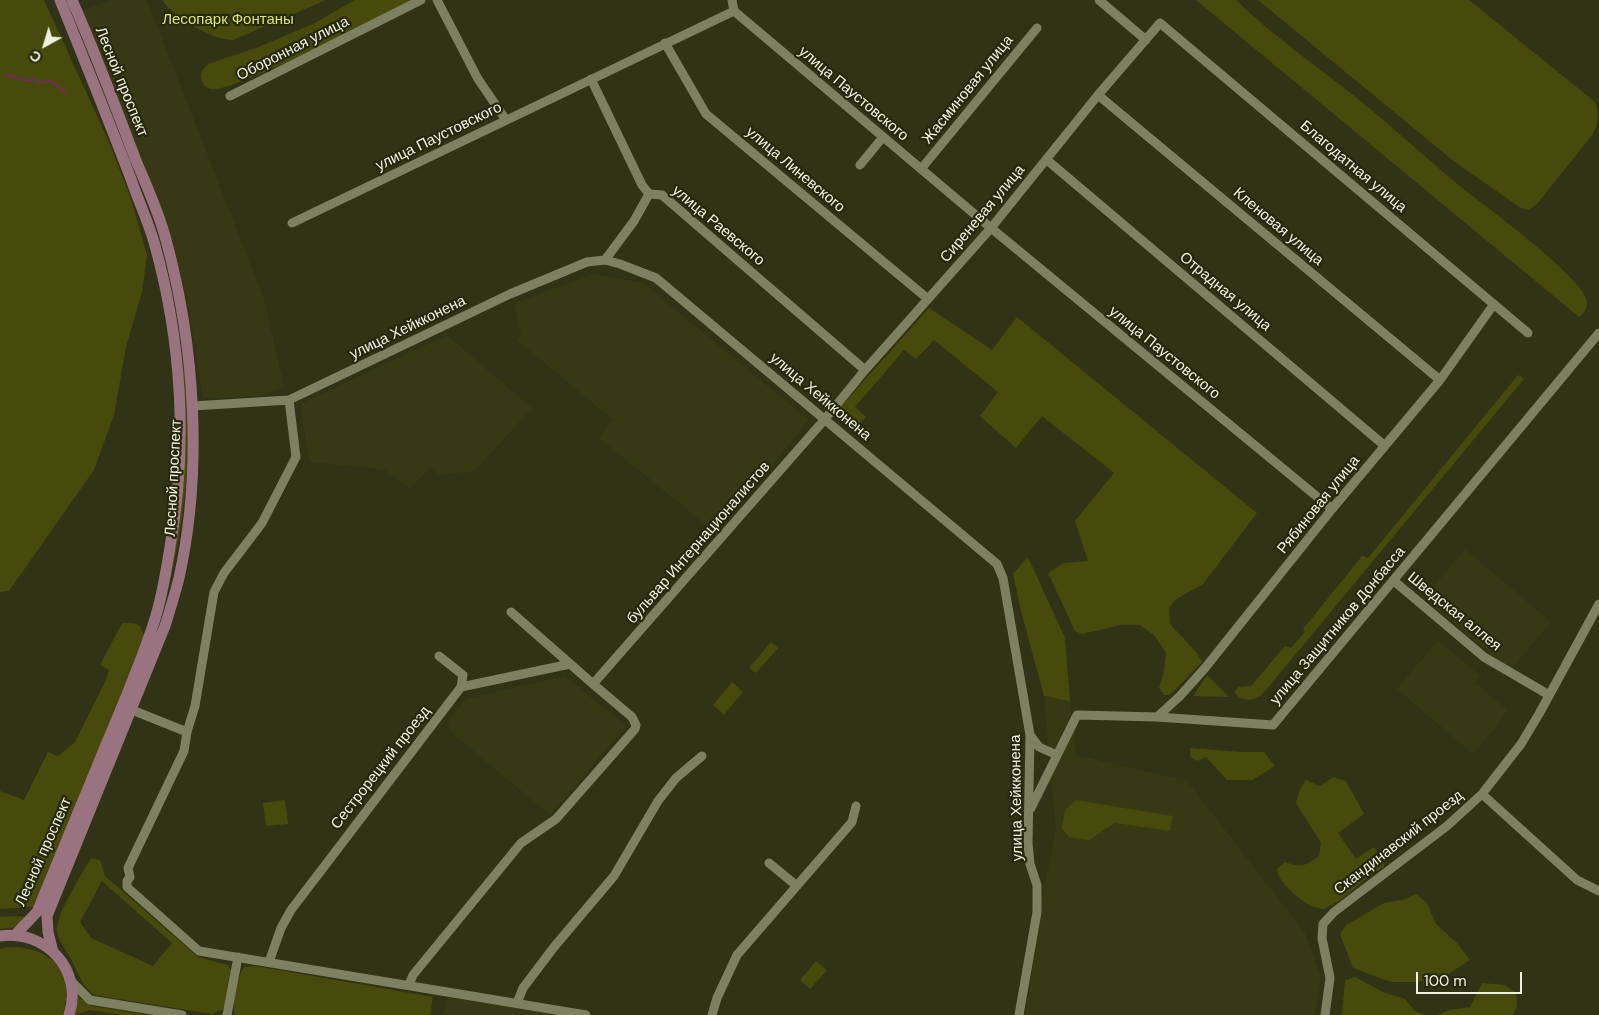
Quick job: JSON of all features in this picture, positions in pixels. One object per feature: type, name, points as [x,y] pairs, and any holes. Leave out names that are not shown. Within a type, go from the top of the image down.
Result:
[{"type":"main road","name":"Лесной проспект","points":[[60,0],[121,135]]},
{"type":"main road","name":"Лесной проспект","points":[[53,952],[48,932],[47,916],[132,710],[160,624],[176,514],[181,434],[174,341],[162,274],[129,159],[72,0]]},
{"type":"main road","name":"Лесной проспект","points":[[15,935],[37,912],[123,705],[160,624],[178,579],[185,544],[193,451],[192,406],[182,308],[163,231],[129,159]]},
{"type":"main road","points":[[0,936],[15,935],[36,940],[61,960],[70,980],[72,1001],[69,1015]]},
{"type":"street","name":"Оборонная улица","points":[[230,96],[421,0]]},
{"type":"street","points":[[437,0],[478,79],[506,120]]},
{"type":"street","points":[[732,0],[734,10]]},
{"type":"street","points":[[1099,0],[1146,40]]},
{"type":"street","name":"улица Паустовского","points":[[292,223],[734,10],[991,228],[1332,509]]},
{"type":"street","name":"Сиреневая улица","points":[[825,419],[865,370],[991,228],[1098,95],[1160,23]]},
{"type":"street","name":"Благодатная улица","points":[[1160,23],[1528,333]]},
{"type":"street","name":"Жасминовая улица","points":[[921,169],[1037,28]]},
{"type":"street","name":"улица Линевского","points":[[665,43],[706,114],[928,299]]},
{"type":"street","name":"улица Раевского","points":[[590,79],[642,185],[649,194],[662,195],[865,370]]},
{"type":"street","name":"Кленовая улица","points":[[1098,95],[1440,380]]},
{"type":"street","points":[[860,165],[883,137]]},
{"type":"street","name":"Отрадная улица","points":[[1047,160],[1385,446]]},
{"type":"street","points":[[605,260],[634,221],[649,194]]},
{"type":"street","name":"улица Хейкконена","points":[[192,406],[290,400],[510,294],[587,262],[605,260],[656,278],[997,564],[1003,578],[1030,735],[1028,843],[1030,864],[1037,885],[1036,912],[1019,1015]]},
{"type":"street","name":"Рябиновая улица","points":[[1157,717],[1180,696],[1205,668],[1332,509],[1440,380],[1494,304]]},
{"type":"street","name":"улица Защитников Донбасса","points":[[1029,811],[1077,715],[1157,717],[1273,725],[1599,333]]},
{"type":"street","points":[[290,400],[296,457],[262,524],[224,573],[214,592],[195,706],[187,732],[184,751],[128,868],[130,877],[126,884],[127,887],[199,950],[586,1015]]},
{"type":"street","name":"бульвар Интернационалистов","points":[[593,684],[825,419]]},
{"type":"street","name":"Шведская аллея","points":[[1394,581],[1484,657],[1550,695]]},
{"type":"street","name":"Скандинавский проезд","points":[[1325,1015],[1330,978],[1322,938],[1323,924],[1346,902],[1447,826],[1482,794],[1521,744],[1599,604]]},
{"type":"street","points":[[409,985],[413,975],[520,843],[556,819],[635,730],[636,725],[632,717],[511,612]]},
{"type":"street","points":[[439,656],[463,675],[461,687],[570,664]]},
{"type":"street","name":"Сестрорецкий проезд","points":[[269,962],[281,928],[291,910],[461,687]]},
{"type":"street","points":[[132,710],[187,732]]},
{"type":"street","points":[[1030,735],[1039,746],[1057,755]]},
{"type":"street","points":[[517,1004],[523,988],[548,954],[614,876],[658,801],[676,778],[702,756]]},
{"type":"street","points":[[1482,794],[1577,880],[1599,892]]},
{"type":"street","points":[[712,1015],[717,998],[737,955],[852,822],[856,806]]},
{"type":"street","points":[[769,863],[796,886]]},
{"type":"street","points":[[227,1015],[238,957]]},
{"type":"street","points":[[70,980],[90,1000],[182,1015]]},
{"type":"shaded area","points":[[110,0],[147,0],[264,299],[284,386],[261,396],[203,398],[187,297],[162,216],[80,12]]},
{"type":"shaded area","points":[[595,274],[643,283],[809,420],[716,533],[599,438],[613,420],[517,340],[521,333],[514,303]]},
{"type":"shaded area","points":[[447,335],[532,408],[475,471],[440,475],[430,467],[410,489],[383,469],[309,462],[300,404]]},
{"type":"shaded area","points":[[1465,549],[1551,622],[1512,668],[1493,656],[1424,598]]},
{"type":"shaded area","points":[[1438,640],[1480,676],[1475,683],[1507,710],[1497,726],[1473,754],[1397,689]]},
{"type":"shaded area","points":[[565,676],[626,726],[550,815],[451,732],[448,721],[466,699]]},
{"type":"shaded area","points":[[1044,696],[1070,701],[1076,755],[1187,781],[1305,933],[1321,979],[1315,1015],[1026,1015],[1045,884],[1056,830]],"holes":[[[1076,800],[1172,816],[1170,831],[1115,823]]]},
{"type":"shaded area","points":[[448,997],[559,1015],[443,1015]]},
{"type":"green space","points":[[0,0],[44,0],[109,142],[131,199],[147,255],[142,292],[126,347],[114,415],[94,470],[9,591],[0,592]]},
{"type":"green space","name":"Лесопарк Фонтаны","points":[[162,0],[326,0],[233,40],[215,36],[194,26],[167,7]]},
{"type":"green space","points":[[355,0],[413,0],[342,36],[246,80],[210,89],[206,87],[201,79],[201,73],[208,64],[256,48],[313,24]]},
{"type":"green space","points":[[1196,0],[1236,0],[1266,27],[1363,103],[1456,183],[1551,259],[1579,287],[1586,298],[1587,306],[1583,313],[1579,317]]},
{"type":"green space","points":[[1258,0],[1469,0],[1595,102],[1598,118],[1595,130],[1537,204],[1529,210],[1521,208],[1456,163]]},
{"type":"green space","points":[[166,271],[182,355],[186,389],[188,457],[183,509],[175,559],[164,609],[161,609],[181,498],[177,337]]},
{"type":"green space","points":[[929,308],[992,350],[1017,317],[1257,513],[1203,584],[1175,600],[1169,608],[1170,624],[1197,653],[1202,662],[1170,695],[1164,695],[1159,688],[1164,671],[1166,653],[1154,635],[1140,625],[1121,625],[1082,634],[1075,631],[1048,573],[1064,563],[1088,561],[1075,521],[1114,473],[1042,416],[1016,448],[980,416],[998,392],[934,340],[916,359],[904,350],[855,407],[866,417],[857,427],[838,410]]},
{"type":"green space","points":[[1518,375],[1524,379],[1261,696],[1250,700],[1240,698],[1234,692],[1239,687],[1251,686],[1285,646],[1291,648],[1305,632],[1303,629],[1362,556],[1368,558]]},
{"type":"green space","points":[[1028,557],[1065,638],[1070,701],[1044,696],[1013,574]]},
{"type":"green space","points":[[122,623],[134,623],[140,626],[145,638],[33,907],[0,909],[0,791],[24,800],[48,752],[58,756],[75,742],[105,682],[109,670],[100,665]]},
{"type":"green space","points":[[771,642],[778,648],[756,673],[749,668]]},
{"type":"green space","points":[[1207,675],[1229,697],[1193,696]]},
{"type":"green space","points":[[732,682],[743,692],[724,715],[713,705]]},
{"type":"green space","points":[[1190,748],[1264,752],[1275,766],[1252,780],[1227,780],[1206,757],[1197,761],[1190,756]]},
{"type":"green space","points":[[1334,777],[1346,781],[1364,814],[1338,833],[1356,859],[1374,847],[1384,863],[1384,867],[1369,876],[1341,900],[1324,909],[1313,907],[1296,895],[1285,885],[1277,869],[1285,862],[1303,865],[1319,856],[1321,843],[1296,803],[1300,789],[1306,780],[1319,786]]},
{"type":"green space","points":[[285,800],[288,824],[266,826],[263,803]]},
{"type":"green space","points":[[1076,800],[1173,816],[1170,831],[1115,823],[1089,840],[1069,837],[1062,828],[1065,810]]},
{"type":"green space","points":[[91,858],[100,860],[105,876],[198,957],[228,965],[232,972],[224,1009],[212,1014],[94,995],[90,992],[57,932],[60,916],[65,905]],"holes":[[[102,881],[172,943],[153,966],[91,938],[80,922]]]},
{"type":"green space","points":[[1416,894],[1427,903],[1436,924],[1457,943],[1470,960],[1447,975],[1418,982],[1391,982],[1353,968],[1340,934],[1346,925],[1384,903],[1402,900]]},
{"type":"green space","points":[[0,917],[26,917],[16,927],[0,929]]},
{"type":"green space","points":[[8,947],[37,951],[56,964],[63,974],[66,986],[63,1015],[0,1015],[0,949]]},
{"type":"green space","points":[[816,961],[827,970],[810,989],[800,980]]},
{"type":"green space","points":[[255,966],[433,997],[430,1015],[235,1015],[234,997],[241,972],[244,967]]},
{"type":"green space","points":[[1355,977],[1383,992],[1405,999],[1415,1011],[1425,1015],[1342,1015],[1345,980]]},
{"type":"green space","points":[[1482,983],[1505,985],[1516,993],[1517,1006],[1513,1015],[1438,1015],[1449,1010],[1470,1007]]},
{"type":"green space","points":[[78,997],[92,1006],[147,1015],[123,1015],[90,1010],[75,1015]]},
{"type":"waterway","points":[[6,75],[28,81],[35,79],[40,83],[49,81],[56,84],[67,94]]}]
